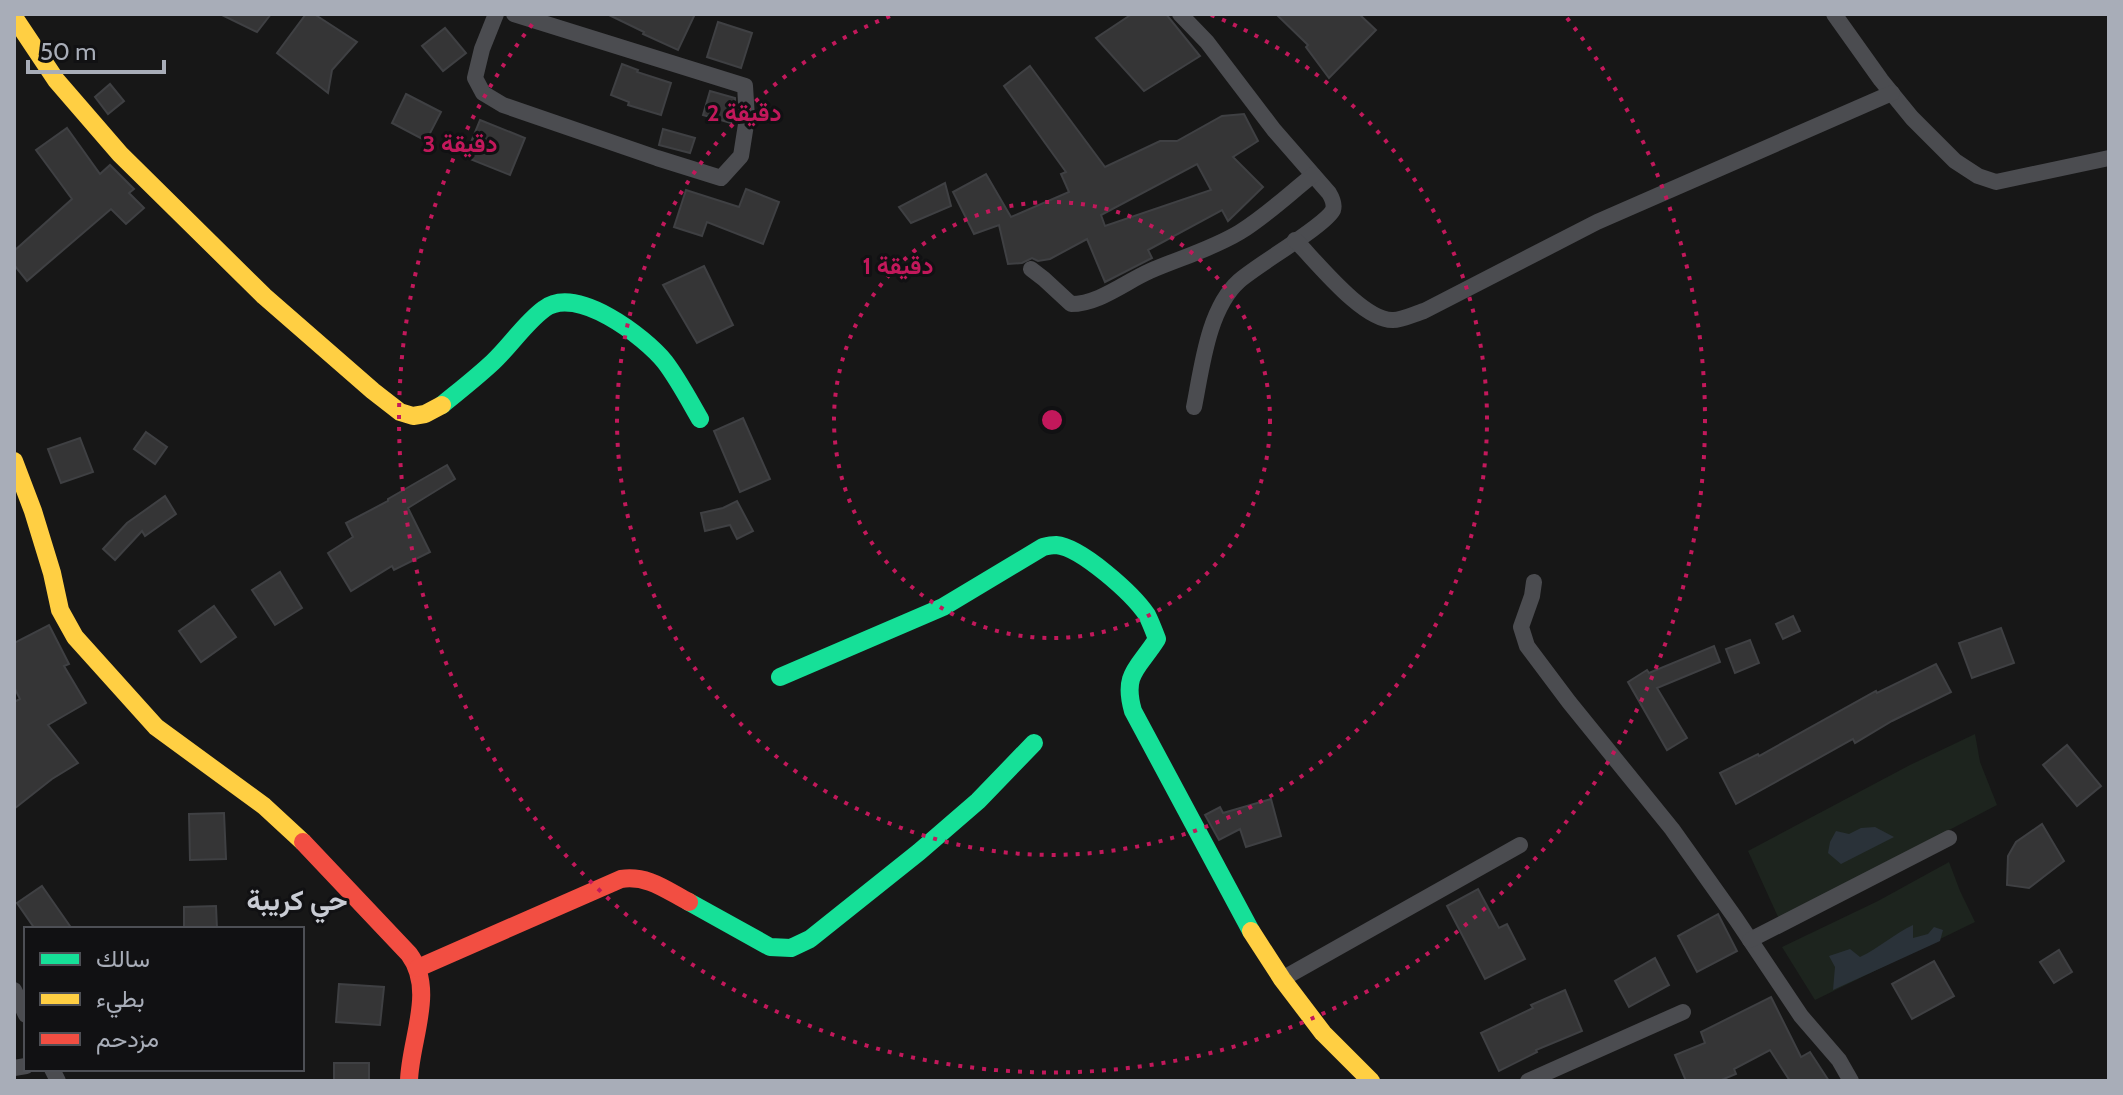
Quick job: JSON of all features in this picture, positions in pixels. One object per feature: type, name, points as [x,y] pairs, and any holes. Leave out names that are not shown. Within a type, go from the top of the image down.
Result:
[{"type":"street","points":[[496,14],[475,78],[483,93],[503,105],[721,178],[741,156],[747,118],[745,86],[514,14]]},
{"type":"street","points":[[1180,14],[1207,42],[1334,202],[1333,210],[1321,223],[1266,259],[1237,283],[1220,306],[1204,354],[1194,407]]},
{"type":"street","points":[[1834,14],[1912,118],[1955,161],[1978,176],[1996,182],[2109,158]]},
{"type":"street","points":[[14,17],[56,80],[120,154],[264,296],[400,412],[413,416],[442,405],[492,363],[546,307],[561,302],[581,305],[616,320],[636,333],[665,362],[700,419]]},
{"type":"street","points":[[1295,240],[1353,300],[1376,317],[1394,320],[1424,311],[1597,222],[1892,93]]},
{"type":"street","points":[[1031,269],[1071,304],[1091,301],[1241,232],[1313,175]]},
{"type":"street","points":[[14,461],[33,511],[60,610],[75,637],[156,727],[264,806],[307,846],[409,954],[418,968],[420,1000],[409,1081]]},
{"type":"street","points":[[780,677],[943,607],[1043,547],[1057,545],[1098,567],[1123,587],[1154,628],[1157,639],[1129,680],[1127,695],[1133,711],[1249,928],[1282,979],[1323,1033],[1371,1081]]},
{"type":"street","points":[[1534,582],[1521,627],[1527,646],[1672,829],[1801,1016],[1839,1060],[1851,1081]]},
{"type":"street","points":[[418,968],[621,879],[636,877],[654,883],[770,947],[791,948],[810,939],[919,852],[978,801],[1034,743]]},
{"type":"street","points":[[1750,940],[1949,838]]},
{"type":"street","points":[[1282,979],[1520,845]]},
{"type":"street","points":[[14,990],[24,1011]]},
{"type":"street","points":[[1528,1081],[1683,1012]]},
{"type":"shaded area","points":[[1975,734],[1980,762],[1997,805],[1779,919],[1748,851]]},
{"type":"shaded area","points":[[1875,827],[1894,837],[1841,864],[1828,853],[1836,831],[1849,834],[1861,828]]},
{"type":"shaded area","points":[[1949,862],[1975,922],[1815,1000],[1782,947],[1878,901]]},
{"type":"shaded area","points":[[1913,925],[1913,938],[1928,934],[1934,927],[1943,930],[1940,941],[1833,990],[1835,967],[1829,956],[1850,949],[1860,957]]},
{"type":"building","points":[[220,14],[271,14],[257,32]]},
{"type":"building","points":[[306,14],[314,14],[357,42],[332,70],[328,93],[277,53]]},
{"type":"building","points":[[607,14],[695,14],[678,50]]},
{"type":"building","points":[[1132,14],[1166,14],[1200,56],[1144,91],[1096,38]]},
{"type":"building","points":[[1276,14],[1359,14],[1376,30],[1329,78],[1306,47],[1308,45]]},
{"type":"building","points":[[718,22],[752,33],[741,68],[707,57]]},
{"type":"building","points":[[445,28],[466,53],[443,71],[422,46]]},
{"type":"building","points":[[622,64],[671,83],[661,115],[628,105],[629,102],[611,95]]},
{"type":"building","points":[[1030,66],[1105,167],[1160,141],[1177,141],[1222,116],[1244,114],[1258,141],[1233,157],[1263,187],[1228,221],[1222,210],[1148,250],[1152,258],[1105,282],[1087,239],[1050,259],[1038,261],[1032,258],[1022,263],[1008,264],[999,225],[974,234],[953,192],[986,174],[1011,217],[1069,192],[1061,174],[1066,172],[1004,86]],"holes":[[[1197,164],[1211,190],[1105,226],[1101,215]]]},
{"type":"building","points":[[110,84],[124,101],[108,114],[95,97]]},
{"type":"building","points":[[710,91],[735,98],[731,123],[703,115]]},
{"type":"building","points":[[406,94],[441,112],[426,141],[392,123]]},
{"type":"building","points":[[480,120],[525,138],[510,175],[465,157]]},
{"type":"building","points":[[67,128],[100,174],[110,165],[134,189],[129,193],[144,208],[126,224],[111,209],[27,281],[14,265],[14,251],[72,199],[36,150]]},
{"type":"building","points":[[663,129],[695,138],[690,153],[659,145]]},
{"type":"building","points":[[945,183],[951,206],[911,223],[899,207]]},
{"type":"building","points":[[746,189],[779,202],[763,244],[707,222],[702,236],[674,227],[686,190],[739,207]]},
{"type":"building","points":[[704,266],[733,325],[697,343],[663,285]]},
{"type":"building","points":[[743,418],[770,479],[740,492],[714,431]]},
{"type":"building","points":[[146,432],[167,447],[155,464],[134,449]]},
{"type":"building","points":[[80,438],[93,472],[61,483],[48,449]]},
{"type":"building","points":[[447,465],[455,479],[408,508],[430,552],[394,570],[392,566],[351,591],[328,553],[353,537],[346,523]]},
{"type":"building","points":[[165,496],[176,514],[145,536],[142,531],[115,560],[103,549],[127,523]]},
{"type":"building","points":[[737,501],[753,531],[737,539],[730,525],[705,531],[701,513]]},
{"type":"building","points":[[280,572],[302,608],[275,625],[252,590]]},
{"type":"building","points":[[214,606],[236,637],[201,662],[179,631]]},
{"type":"building","points":[[1793,616],[1800,631],[1783,639],[1776,624]]},
{"type":"building","points":[[49,625],[69,664],[64,666],[86,703],[48,725],[78,763],[14,809],[14,702],[20,699],[14,687],[14,643]]},
{"type":"building","points":[[2001,628],[2014,663],[1972,678],[1959,643]]},
{"type":"building","points":[[1750,640],[1759,663],[1735,673],[1726,649]]},
{"type":"building","points":[[1714,646],[1720,662],[1657,688],[1687,738],[1667,750],[1628,682],[1647,670],[1649,673]]},
{"type":"building","points":[[1936,664],[1951,692],[1855,743],[1853,739],[1736,804],[1720,773],[1759,756],[1876,691]]},
{"type":"building","points":[[2067,745],[2101,786],[2077,806],[2043,765]]},
{"type":"building","points":[[1271,799],[1281,836],[1246,847],[1240,829],[1219,840],[1205,815],[1220,807],[1223,813]]},
{"type":"building","points":[[224,813],[226,859],[190,860],[189,814]]},
{"type":"building","points":[[2042,824],[2064,861],[2029,888],[2007,885],[2008,856],[2016,842]]},
{"type":"building","points":[[42,886],[71,927],[34,927],[17,903]]},
{"type":"building","points":[[1478,889],[1499,928],[1507,924],[1525,959],[1485,979],[1447,906]]},
{"type":"building","points":[[216,906],[217,927],[184,927],[184,907]]},
{"type":"building","points":[[1718,914],[1737,951],[1697,972],[1678,936]]},
{"type":"building","points":[[2059,950],[2072,972],[2054,983],[2040,962]]},
{"type":"building","points":[[1655,958],[1669,985],[1629,1007],[1615,981]]},
{"type":"building","points":[[1934,961],[1954,996],[1912,1019],[1892,984]]},
{"type":"building","points":[[339,984],[384,987],[380,1025],[336,1022]]},
{"type":"building","points":[[1565,990],[1582,1031],[1536,1050],[1499,1071],[1481,1033]]},
{"type":"building","points":[[1771,997],[1801,1057],[1810,1052],[1829,1081],[1790,1081],[1770,1050],[1734,1069],[1736,1074],[1719,1081],[1686,1081],[1675,1055],[1705,1043],[1701,1032]]},
{"type":"building","points":[[334,1063],[369,1063],[369,1081],[334,1081]]},
{"type":"traffic: fast","points":[[442,405],[493,362],[544,309],[558,303],[574,303],[609,317],[642,340],[665,362],[700,419]]},
{"type":"traffic: fast","points":[[780,677],[943,607],[1043,547],[1056,545],[1079,554],[1119,584],[1150,621],[1157,639],[1131,679],[1133,711],[1251,931]]},
{"type":"traffic: fast","points":[[689,902],[770,947],[791,948],[810,939],[919,852],[978,801],[1034,743]]},
{"type":"traffic: slow","points":[[14,17],[56,80],[120,154],[264,296],[400,412],[413,416],[442,405]]},
{"type":"traffic: slow","points":[[14,461],[33,511],[60,610],[75,637],[156,727],[264,806],[303,842]]},
{"type":"traffic: slow","points":[[1251,931],[1323,1033],[1371,1081]]},
{"type":"traffic: jam","points":[[303,842],[409,954],[417,968],[421,983],[420,1016],[409,1081]]},
{"type":"traffic: jam","points":[[418,968],[621,879],[648,881],[689,902]]},
{"type":"district","name":"حي كريبة","points":[[297,900]]}]
